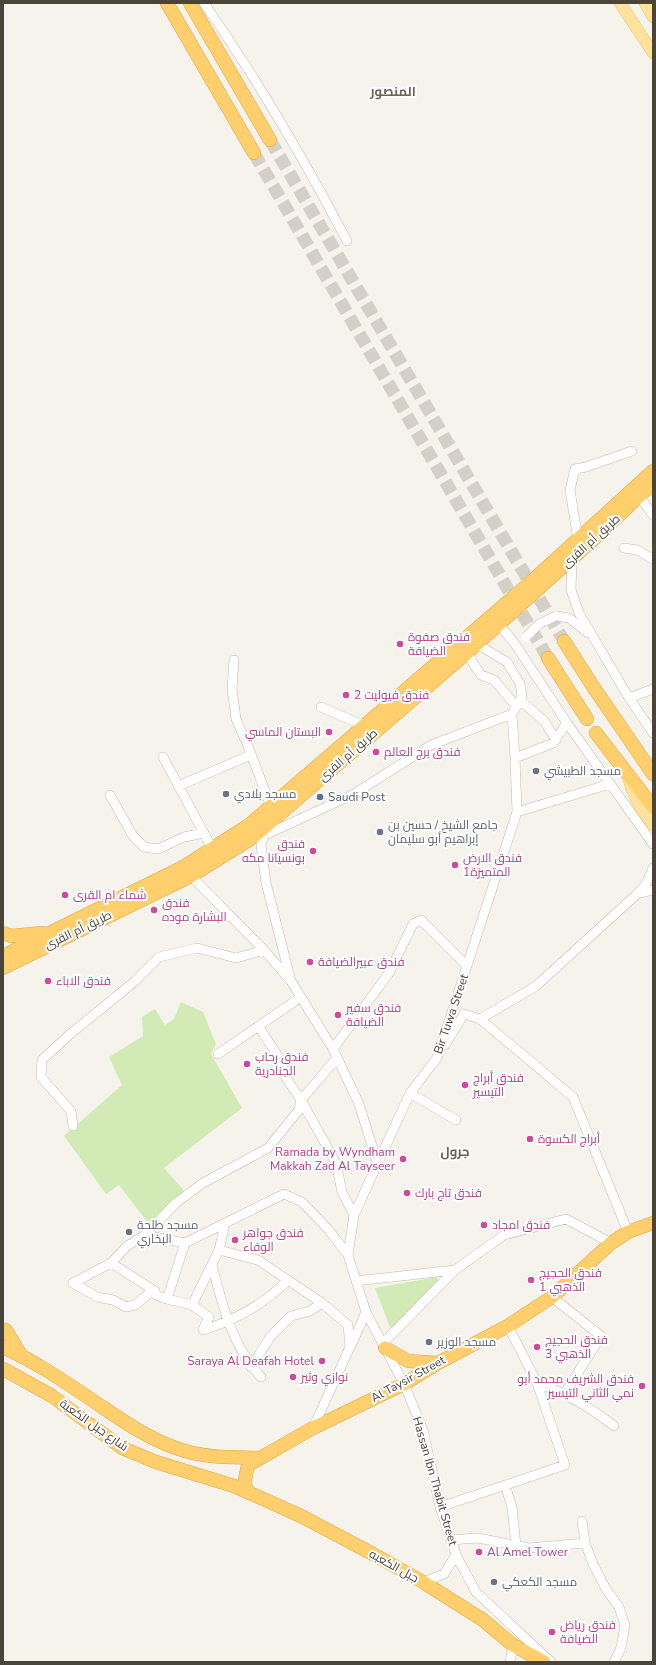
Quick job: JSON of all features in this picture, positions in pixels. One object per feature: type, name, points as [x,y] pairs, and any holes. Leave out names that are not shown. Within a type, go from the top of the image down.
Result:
[{"type":"highway","points":[[167,3],[254,153]]},
{"type":"highway","points":[[190,3],[270,140]]},
{"type":"highway","name":"طريق أم القرى","points":[[3,968],[56,935],[213,850],[250,825],[578,540],[653,471]]},
{"type":"highway","name":"طريق أم القرى","points":[[3,956],[56,935],[191,876],[264,832],[572,559],[653,483]]},
{"type":"highway","points":[[564,641],[653,774]]},
{"type":"highway","points":[[548,658],[587,720]]},
{"type":"highway","points":[[596,733],[653,807]]},
{"type":"highway","points":[[264,832],[271,807]]},
{"type":"highway","points":[[7,934],[56,935]]},
{"type":"highway","points":[[3,975],[56,935]]},
{"type":"highway","name":"Al Taysir Street","points":[[258,1458],[313,1428],[404,1384],[438,1362],[508,1326],[552,1297],[611,1243],[628,1232],[653,1223]]},
{"type":"highway","points":[[628,1232],[653,1230]]},
{"type":"highway","points":[[6,1330],[21,1355]]},
{"type":"highway","points":[[384,1346],[408,1361],[438,1362]]},
{"type":"highway","name":"شارع جبل الكعبة","points":[[3,1347],[21,1355],[137,1431],[184,1451],[206,1455],[258,1458]]},
{"type":"highway","name":"شارع جبل الكعبة","points":[[3,1369],[52,1396],[122,1448],[156,1462],[234,1486]]},
{"type":"highway","points":[[248,1493],[244,1484],[248,1465],[258,1458]]},
{"type":"highway","name":"جبل الكعبه","points":[[234,1486],[301,1516],[423,1582],[483,1620],[513,1645],[544,1662]]},
{"type":"main road","points":[[620,3],[653,53]]},
{"type":"main road","points":[[645,3],[653,17]]},
{"type":"main road","points":[[628,776],[630,788],[640,809],[653,825]]},
{"type":"street","points":[[204,3],[260,89],[318,185],[347,241]]},
{"type":"street","points":[[578,540],[570,490],[575,469],[586,467],[632,451]]},
{"type":"street","points":[[640,496],[653,515]]},
{"type":"street","points":[[624,548],[637,550],[653,559]]},
{"type":"street","points":[[572,559],[571,590],[579,613],[629,698],[653,733]]},
{"type":"street","points":[[528,663],[523,646],[526,637],[539,624],[556,616],[569,618],[592,636]]},
{"type":"street","points":[[499,624],[528,663],[567,723],[653,844],[653,847]]},
{"type":"street","points":[[556,740],[544,721],[516,707],[494,680],[481,675],[472,663],[472,648],[507,662],[520,684],[522,696],[516,707],[515,758],[517,812],[610,784]]},
{"type":"street","points":[[234,660],[232,689],[236,719],[271,807]]},
{"type":"street","points":[[629,698],[653,689]]},
{"type":"street","points":[[321,707],[365,726]]},
{"type":"street","points":[[291,981],[266,883],[261,845],[264,832],[354,794],[431,745],[516,707]]},
{"type":"street","points":[[515,758],[553,743],[567,723]]},
{"type":"street","points":[[178,786],[251,754]]},
{"type":"street","points":[[163,757],[213,850]]},
{"type":"street","points":[[110,795],[134,836],[144,847],[158,849],[184,837],[204,833]]},
{"type":"street","name":"Bir Tuwa Street","points":[[404,1384],[366,1312],[348,1255],[354,1215],[410,1093],[437,1058],[517,812]]},
{"type":"street","points":[[480,1019],[536,986],[636,895],[646,884],[653,868]]},
{"type":"street","points":[[191,876],[264,950],[291,981],[333,1049],[359,1104],[378,1165]]},
{"type":"street","points":[[636,895],[653,890]]},
{"type":"street","points":[[333,1049],[389,973],[413,924],[421,920],[467,966]]},
{"type":"street","points":[[73,1126],[71,1111],[41,1077],[42,1060],[69,1035],[134,982],[159,957],[197,948],[236,958],[264,950]]},
{"type":"street","points":[[218,1054],[301,997]]},
{"type":"street","points":[[437,1058],[464,1014],[480,1019],[573,1097],[628,1232]]},
{"type":"street","points":[[259,1026],[281,1061],[286,1078],[301,1100],[336,1163],[342,1192],[354,1215]]},
{"type":"street","points":[[153,1290],[135,1305],[126,1307],[113,1300],[97,1297],[73,1283],[111,1263],[127,1246],[145,1234],[176,1202],[203,1183],[268,1148],[299,1110],[301,1100],[337,1058]]},
{"type":"street","points":[[410,1093],[456,1120]]},
{"type":"street","points":[[145,1234],[184,1243],[284,1194],[302,1202],[328,1229],[348,1255]]},
{"type":"street","points":[[384,1346],[455,1270],[504,1235],[566,1220],[611,1243]]},
{"type":"street","points":[[192,1305],[219,1250],[225,1224]]},
{"type":"street","points":[[167,1299],[184,1243]]},
{"type":"street","points":[[219,1250],[258,1260],[322,1302],[348,1324],[350,1347]]},
{"type":"street","points":[[111,1263],[153,1290],[156,1296],[192,1305],[209,1317],[203,1330],[228,1323],[255,1308],[276,1293],[288,1280]]},
{"type":"street","points":[[212,1265],[228,1323],[251,1367],[261,1377]]},
{"type":"street","points":[[356,1282],[455,1270]]},
{"type":"street","points":[[552,1297],[601,1336],[565,1393]]},
{"type":"street","points":[[251,1367],[272,1336],[291,1316],[310,1311],[322,1302]]},
{"type":"street","points":[[313,1428],[366,1312]]},
{"type":"street","points":[[440,1507],[565,1465],[537,1383],[508,1326]]},
{"type":"street","points":[[537,1383],[565,1393],[614,1426]]},
{"type":"street","name":"Hassan Ibn Thabit Street","points":[[404,1384],[423,1430],[440,1507],[456,1555],[476,1592],[544,1662]]},
{"type":"street","points":[[504,1485],[512,1507],[516,1546]]},
{"type":"street","points":[[582,1521],[585,1543],[606,1589],[619,1607],[625,1625],[621,1648],[614,1662]]},
{"type":"street","points":[[450,1540],[478,1538],[529,1548],[585,1543]]},
{"type":"street","points":[[423,1582],[444,1574],[456,1555]]},
{"type":"street","points":[[510,1662],[513,1645]]},
{"type":"green space","points":[[181,1002],[203,1012],[216,1044],[211,1054],[242,1108],[164,1168],[186,1193],[149,1224],[119,1185],[106,1194],[64,1136],[122,1085],[109,1057],[143,1036],[142,1017],[155,1009],[165,1025],[174,1019]]},
{"type":"green space","points":[[437,1277],[439,1283],[391,1330],[375,1288]]},
{"type":"tunnel","points":[[270,140],[564,641]]},
{"type":"tunnel","points":[[254,153],[548,658]]},
{"type":"place","name":"فندق صفوة الضيافة","points":[[400,644]]},
{"type":"place","name":"فندق فيوليت 2","points":[[346,695]]},
{"type":"place","name":"البستان الماسي","points":[[329,732]]},
{"type":"place","name":"فندق برج العالم","points":[[376,752]]},
{"type":"place","name":"مسجد الطبيشي","points":[[536,771]]},
{"type":"place","name":"مسجد بلادي","points":[[226,794]]},
{"type":"place","name":"Saudi Post","points":[[320,797]]},
{"type":"place","name":"جامع الشيخ / حسين بن إبراهيم أبو سليمان","points":[[380,832]]},
{"type":"place","name":"فندق بونسيانا مكه","points":[[313,851]]},
{"type":"place","name":"فندق الارض المتميزة1","points":[[455,865]]},
{"type":"place","name":"شماء ام القرى","points":[[65,895]]},
{"type":"place","name":"فندق البشارة موده","points":[[154,910]]},
{"type":"place","name":"فندق عبيرالضيافة","points":[[310,962]]},
{"type":"place","name":"فندق الاباء","points":[[48,981]]},
{"type":"place","name":"فندق سفير الضيافة","points":[[338,1015]]},
{"type":"place","name":"فندق رحاب الجنادرية","points":[[247,1064]]},
{"type":"place","name":"فندق أبراج التيسير","points":[[465,1085]]},
{"type":"place","name":"أبراج الكسوة","points":[[530,1139]]},
{"type":"place","name":"Ramada by Wyndham Makkah Zad Al Tayseer","points":[[403,1159]]},
{"type":"place","name":"فندق تاج بارك","points":[[407,1193]]},
{"type":"place","name":"فندق امجاد","points":[[484,1225]]},
{"type":"place","name":"مسجد طلحة البخاري","points":[[129,1232]]},
{"type":"place","name":"فندق جواهر الوفاء","points":[[235,1240]]},
{"type":"place","name":"فندق الحجيج الذهبي 1","points":[[531,1280]]},
{"type":"place","name":"مسجد الوزير","points":[[429,1342]]},
{"type":"place","name":"فندق الحجيج الذهبي 3","points":[[537,1347]]},
{"type":"place","name":"Saraya Al Deafah Hotel","points":[[322,1361]]},
{"type":"place","name":"نوازي وثير","points":[[293,1377]]},
{"type":"place","name":"فندق الشريف محمد أبو نمي الثاني التيسير","points":[[642,1386]]},
{"type":"place","name":"Al Amel Tower","points":[[479,1552]]},
{"type":"place","name":"مسجد الكعكي","points":[[494,1582]]},
{"type":"place","name":"فندق رياض الضيافة","points":[[552,1632]]},
{"type":"district","name":"المنصور","points":[[393,92]]},
{"type":"district","name":"جرول","points":[[455,1152]]}]
